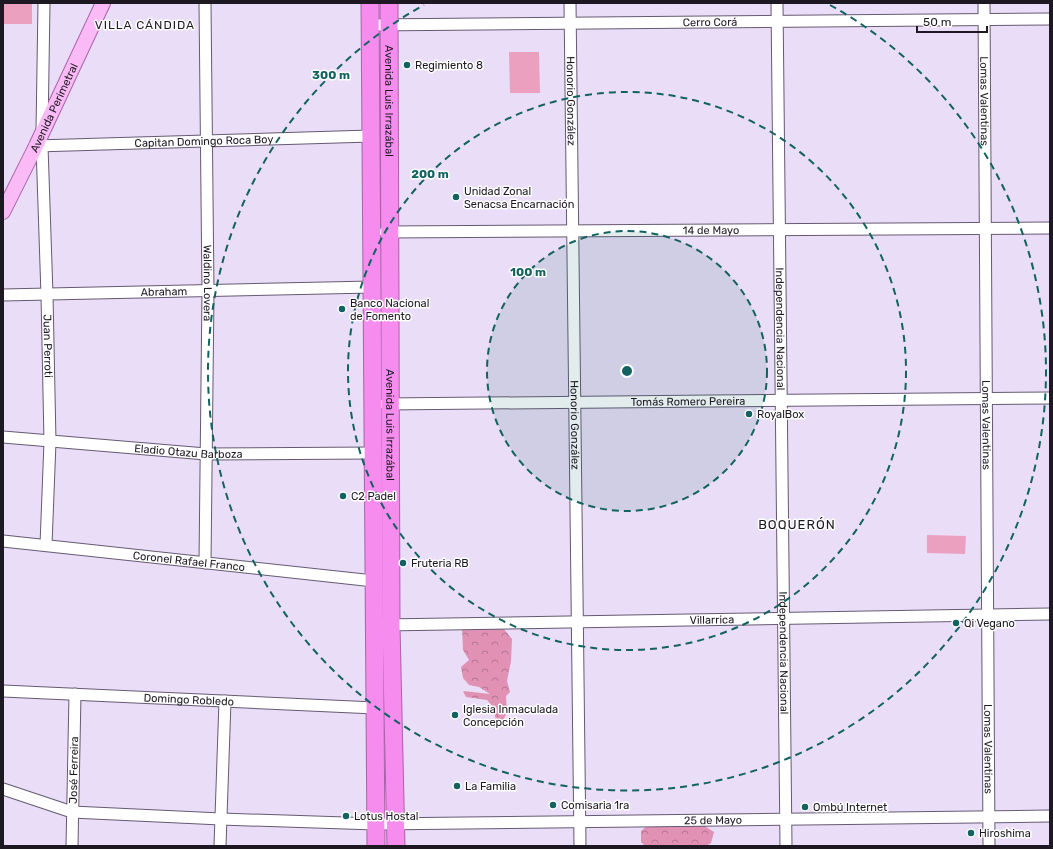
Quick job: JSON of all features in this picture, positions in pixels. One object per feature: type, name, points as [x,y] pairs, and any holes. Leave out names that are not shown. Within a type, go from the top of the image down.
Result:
[{"type":"highway","points":[[370,3],[374,581],[383,625],[375,708],[376,846]]},
{"type":"highway","name":"Avenida Luis Irrazábal","points":[[389,3],[391,232],[390,404],[383,625],[396,824],[396,846]]},
{"type":"main road","name":"Avenida Perimetral","points":[[3,212],[40,142],[103,3]]},
{"type":"street","name":"Waldino Lovera","points":[[205,3],[208,292],[205,563]]},
{"type":"street","name":"Honorio González","points":[[570,3],[580,846]]},
{"type":"street","name":"Independencia Nacional","points":[[777,3],[786,846]]},
{"type":"street","name":"Lomas Valentinas","points":[[984,3],[989,846]]},
{"type":"street","name":"Juan Perroti","points":[[44,6],[40,142],[47,295],[50,442],[46,546]]},
{"type":"street","name":"Cerro Corá","points":[[371,24],[1050,19]]},
{"type":"street","name":"Capitan Domingo Roca Boy","points":[[40,142],[207,142],[372,136]]},
{"type":"street","name":"14 de Mayo","points":[[372,232],[1050,228]]},
{"type":"street","name":"Abraham","points":[[3,295],[208,292],[372,287]]},
{"type":"street","name":"Tomás Romero Pereira","points":[[373,404],[1050,398]]},
{"type":"street","name":"Eladio Otazu Barboza","points":[[3,437],[206,454],[374,452]]},
{"type":"street","name":"Coronel Rafael Franco","points":[[3,541],[374,581]]},
{"type":"street","name":"Villarrica","points":[[383,625],[1050,614]]},
{"type":"street","name":"Domingo Robledo","points":[[3,691],[375,708]]},
{"type":"street","name":"José Ferreira","points":[[72,846],[75,694]]},
{"type":"street","points":[[220,846],[225,701]]},
{"type":"street","name":"25 de Mayo","points":[[3,789],[72,812],[376,824],[1050,816]]},
{"type":"green space","points":[[462,627],[474,629],[503,628],[512,639],[511,661],[507,681],[510,692],[506,696],[507,712],[501,725],[496,720],[493,707],[487,700],[466,697],[463,691],[490,694],[479,687],[469,685],[463,678],[461,667],[469,660],[463,650]]},
{"type":"green space","points":[[649,824],[703,825],[714,832],[711,843],[706,846],[645,846],[641,842],[641,831]]},
{"type":"shaded area","points":[[3,3],[32,3],[32,24],[3,24]]},
{"type":"shaded area","points":[[509,52],[539,52],[540,93],[510,93]]},
{"type":"shaded area","points":[[927,535],[966,536],[965,554],[927,553]]},
{"type":"place","name":"Regimiento 8","points":[[407,65]]},
{"type":"place","name":"Unidad Zonal Senacsa Encarnación","points":[[456,197]]},
{"type":"place","name":"Banco Nacional de Fomento","points":[[342,309]]},
{"type":"place","name":"RoyalBox","points":[[749,414]]},
{"type":"place","name":"C2 Padel","points":[[343,496]]},
{"type":"place","name":"Fruteria RB","points":[[403,563]]},
{"type":"place","name":"Qi Vegano","points":[[956,623]]},
{"type":"place","name":"Iglesia Inmaculada Concepción","points":[[455,715]]},
{"type":"place","name":"La Familia","points":[[457,786]]},
{"type":"place","name":"Comisaria 1ra","points":[[553,805]]},
{"type":"place","name":"Ombú Internet","points":[[805,807]]},
{"type":"place","name":"Lotus Hostal","points":[[346,816]]},
{"type":"place","name":"Hiroshima","points":[[971,833]]},
{"type":"district","name":"VILLA CÁNDIDA","points":[[145,25]]},
{"type":"district","name":"BOQUERÓN","points":[[797,524]]}]
